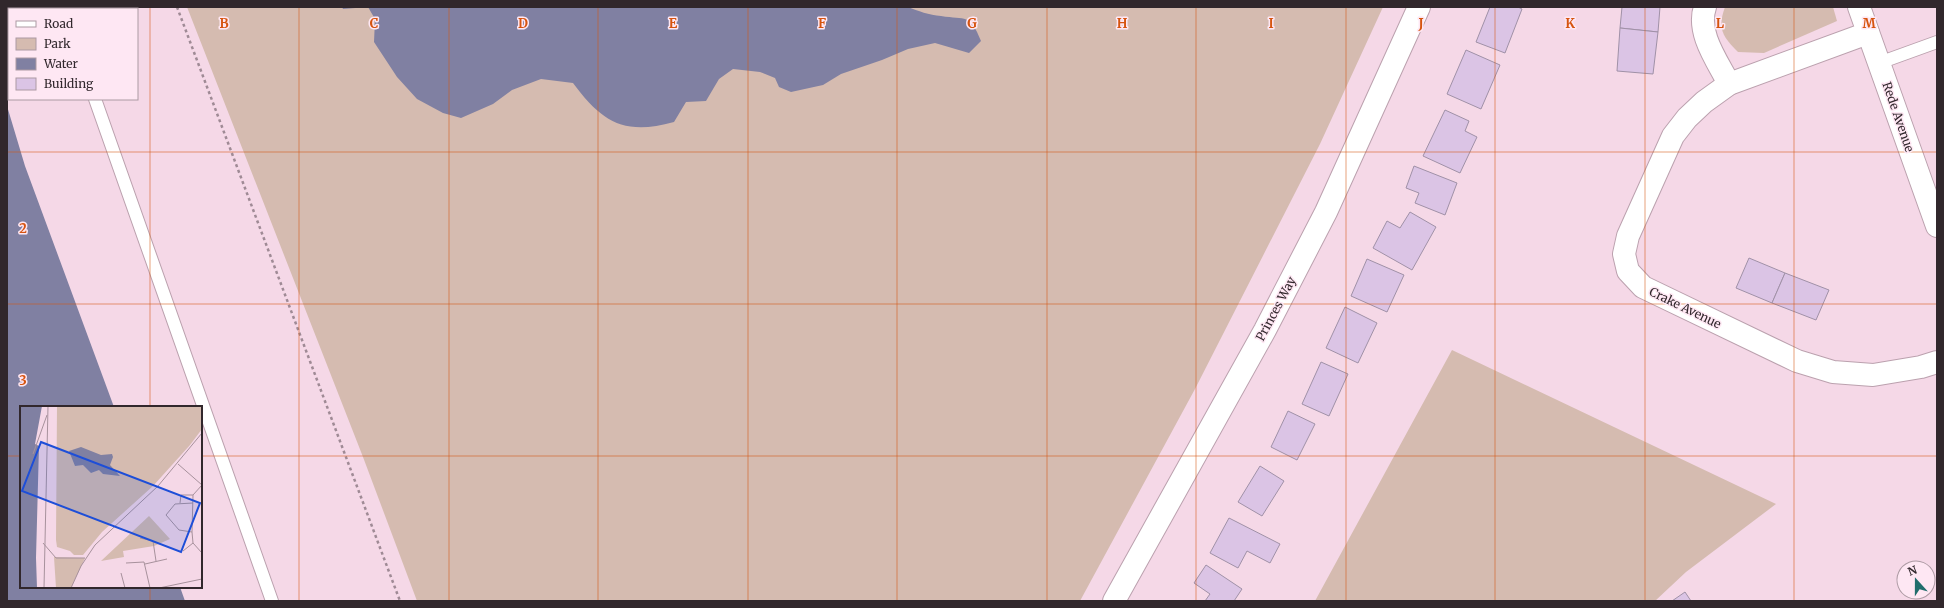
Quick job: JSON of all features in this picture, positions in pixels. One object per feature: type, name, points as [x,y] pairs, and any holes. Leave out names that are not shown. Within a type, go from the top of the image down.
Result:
[{"type":"street","name":"Princes Way","points":[[1114,601],[1262,337],[1319,226],[1419,7]]},
{"type":"street","points":[[1705,7],[1702,15],[1704,34],[1729,84]]},
{"type":"street","name":"Rede Avenue","points":[[1859,7],[1937,226]]},
{"type":"street","name":"Crake Avenue","points":[[1868,33],[1729,84],[1704,102],[1687,118],[1673,136],[1628,236],[1624,254],[1628,271],[1643,287],[1797,361],[1833,372],[1873,375],[1921,367],[1937,362]]},
{"type":"lane","points":[[1879,63],[1937,42]]},
{"type":"lane","points":[[95,100],[272,601]]},
{"type":"path","points":[[177,7],[400,601]]},
{"type":"green space","points":[[187,7],[1383,7],[1320,144],[1195,389],[1080,601],[417,601],[363,457]]},
{"type":"green space","points":[[1725,7],[1833,7],[1837,21],[1764,53],[1738,52],[1725,37],[1723,32],[1722,21]]},
{"type":"green space","points":[[1452,350],[1776,504],[1686,572],[1655,601],[1315,601]]},
{"type":"water","points":[[342,7],[368,7],[343,9]]},
{"type":"water","points":[[368,7],[908,7],[932,15],[962,18],[974,26],[981,41],[969,53],[935,43],[908,49],[882,60],[841,74],[823,85],[791,92],[779,87],[775,78],[760,72],[733,69],[719,79],[706,101],[686,102],[674,122],[656,126],[628,126],[616,122],[594,108],[573,83],[541,79],[512,90],[493,104],[461,118],[443,113],[417,99],[397,77],[374,42],[375,19]]},
{"type":"water","points":[[7,106],[25,166],[114,406],[20,406],[20,588],[180,588],[185,601],[7,601]]},
{"type":"building","points":[[1490,7],[1518,7],[1522,9],[1505,53],[1476,42]]},
{"type":"building","points":[[1622,7],[1660,7],[1658,32],[1620,28]]},
{"type":"building","points":[[1620,28],[1658,32],[1653,74],[1617,71]]},
{"type":"building","points":[[1466,50],[1500,65],[1481,109],[1447,94]]},
{"type":"building","points":[[1445,110],[1469,121],[1465,131],[1477,137],[1460,173],[1423,156]]},
{"type":"building","points":[[1414,166],[1457,183],[1445,215],[1415,203],[1419,193],[1406,188]]},
{"type":"building","points":[[1410,212],[1436,227],[1412,270],[1373,248],[1387,221],[1400,228]]},
{"type":"building","points":[[1749,258],[1785,273],[1772,303],[1736,288]]},
{"type":"building","points":[[1367,259],[1404,275],[1387,312],[1351,296]]},
{"type":"building","points":[[1785,273],[1829,290],[1816,320],[1772,303]]},
{"type":"building","points":[[1345,307],[1377,323],[1358,363],[1326,348]]},
{"type":"building","points":[[1321,362],[1348,374],[1329,416],[1302,404]]},
{"type":"building","points":[[1288,411],[1315,424],[1297,460],[1271,447]]},
{"type":"building","points":[[1260,466],[1284,481],[1262,516],[1238,502]]},
{"type":"building","points":[[1229,518],[1280,544],[1270,563],[1247,551],[1238,568],[1210,553]]},
{"type":"building","points":[[1206,565],[1242,589],[1234,601],[1205,601],[1210,594],[1194,583]]},
{"type":"building","points":[[1685,592],[1691,601],[1672,601]]}]
